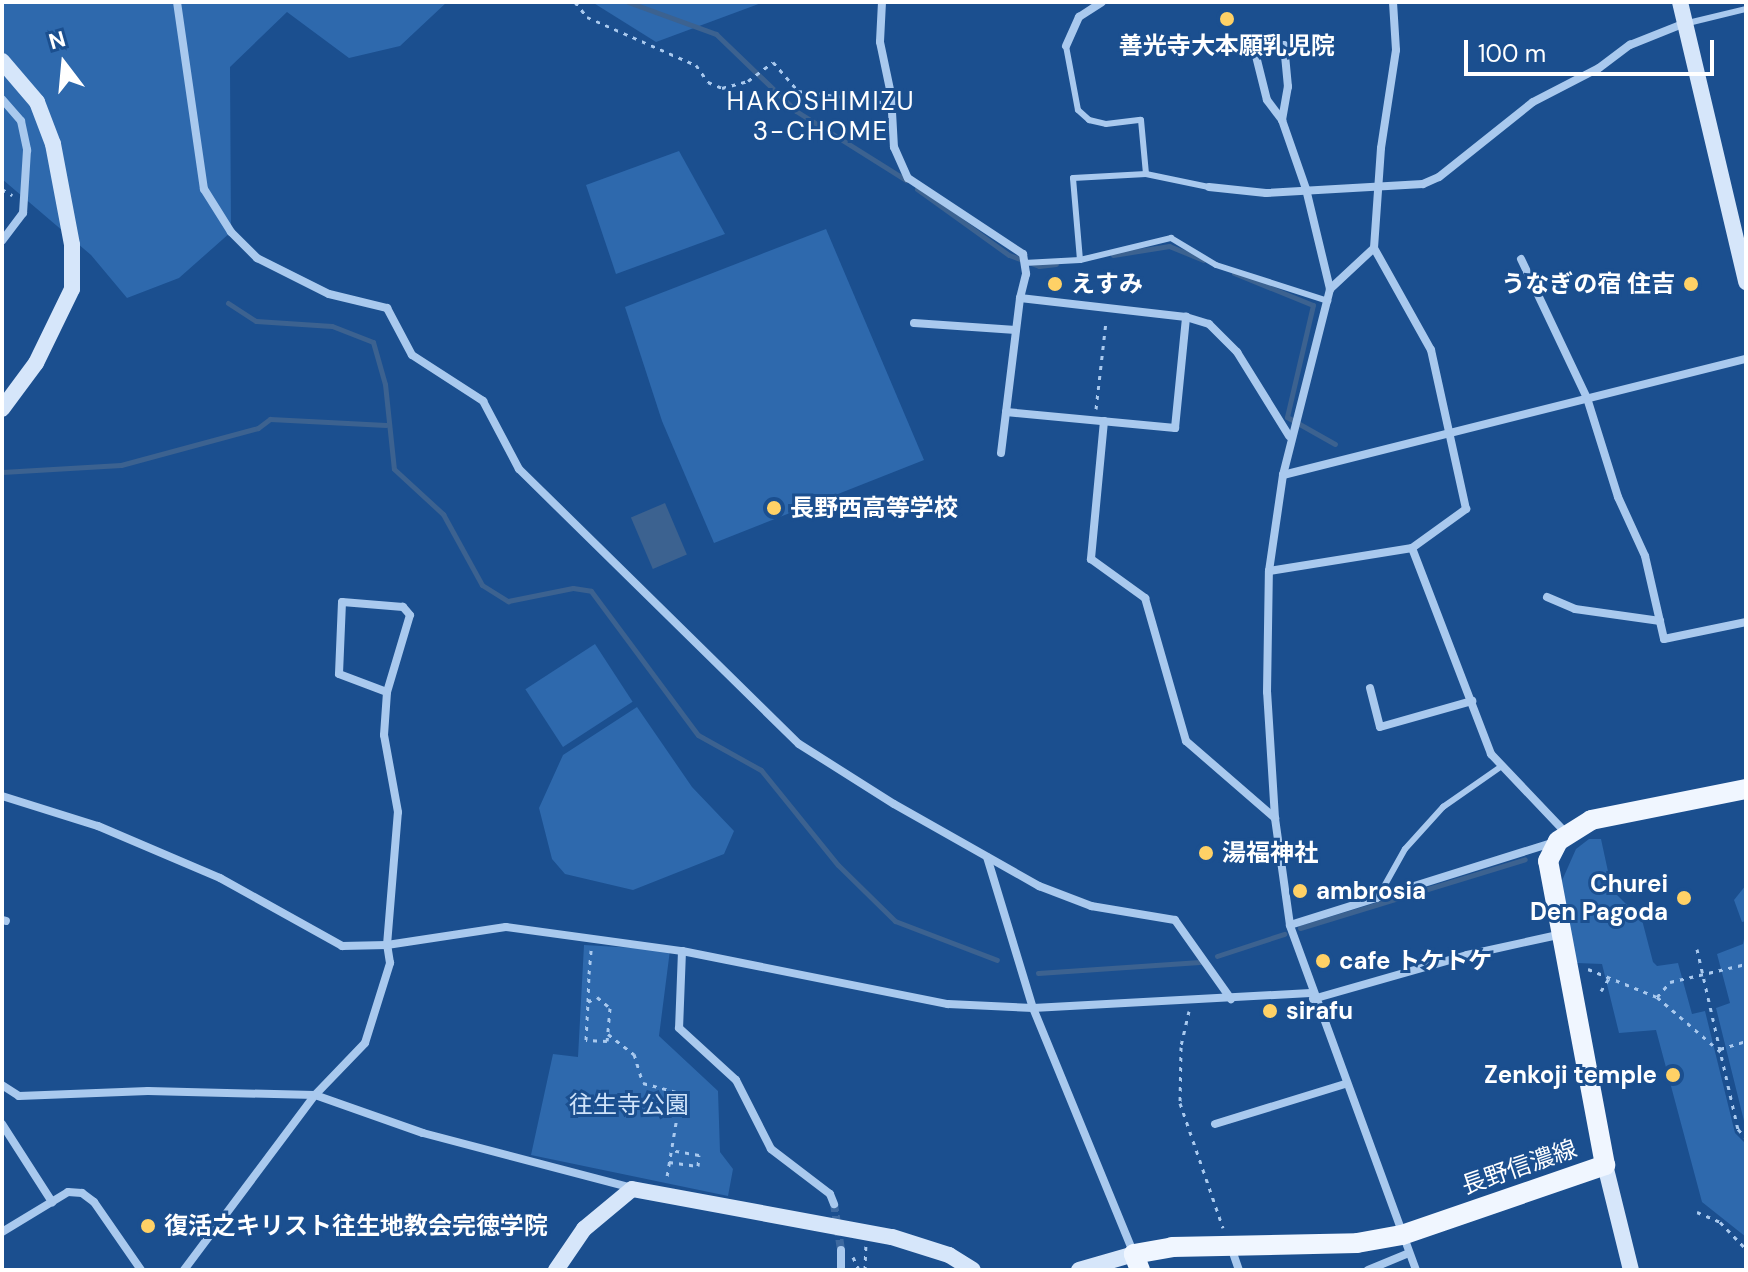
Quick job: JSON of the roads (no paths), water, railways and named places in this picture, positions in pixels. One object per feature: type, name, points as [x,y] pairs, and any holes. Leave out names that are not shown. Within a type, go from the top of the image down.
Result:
[{"type":"main road","points":[[1562,838],[1591,820],[1746,789]]},
{"type":"main road","name":"長野信濃線","points":[[1137,1262],[1230,1246],[1406,1244],[1605,1165],[1547,874],[1562,838]]},
{"type":"street","points":[[177,2],[204,189],[231,232],[257,258],[329,294],[387,308],[412,355],[483,401],[519,469],[799,744],[987,857],[1091,906],[1175,920],[1231,999]]},
{"type":"street","points":[[882,2],[880,42],[892,104],[894,147],[908,178],[927,195],[984,225],[1023,254],[1001,453]]},
{"type":"street","points":[[1066,46],[1079,17],[1102,2]]},
{"type":"street","points":[[1269,571],[1412,548],[1466,509],[1431,350],[1374,248],[1396,50],[1393,2]]},
{"type":"street","points":[[1680,2],[1746,282]]},
{"type":"street","points":[[1209,187],[1266,193],[1380,188],[1439,177],[1533,102],[1599,68],[1630,45],[1685,23]]},
{"type":"street","points":[[1282,120],[1288,87],[1284,45],[1255,52],[1267,100],[1282,120],[1306,189],[1330,289],[1289,436],[1269,571],[1267,692],[1275,818],[1290,925],[1312,996],[1416,1270]]},
{"type":"street","points":[[2,61],[37,102],[53,144],[72,245],[72,289],[36,363],[2,409]]},
{"type":"street","points":[[2,99],[21,121],[27,150],[23,213],[2,241]]},
{"type":"street","points":[[1330,289],[1374,248]]},
{"type":"street","points":[[1521,259],[1587,398],[1618,497],[1645,556],[1664,639],[1746,622]]},
{"type":"street","points":[[1020,298],[1186,317],[1209,324],[1237,352],[1289,436]]},
{"type":"street","points":[[1006,412],[1175,428],[1186,317]]},
{"type":"street","points":[[914,323],[1016,330]]},
{"type":"street","points":[[1283,475],[1746,359]]},
{"type":"street","points":[[1100,421],[1091,559],[1145,598],[1186,741],[1275,818]]},
{"type":"street","points":[[1290,925],[1562,838],[1531,792],[1499,768],[1412,548]]},
{"type":"street","points":[[1547,597],[1575,609],[1660,621]]},
{"type":"street","points":[[184,1270],[315,1095],[365,1043],[390,963],[387,945],[398,845],[397,786],[384,735],[387,692],[410,615],[403,607],[342,602],[339,674],[387,692]]},
{"type":"street","points":[[1370,688],[1380,727],[1472,701]]},
{"type":"street","points":[[2,796],[98,826],[220,878],[342,946],[387,945],[506,927],[682,951],[948,1004],[1033,1008],[1114,1001],[1190,1003],[1312,996],[1467,955],[1558,935]]},
{"type":"street","points":[[987,857],[1033,1008],[1137,1262],[1079,1270]]},
{"type":"street","points":[[682,951],[679,1028],[736,1080],[771,1149],[830,1194],[834,1204]]},
{"type":"street","points":[[1215,1124],[1345,1084]]},
{"type":"street","points":[[2,1085],[19,1096],[148,1091],[315,1095],[423,1133],[632,1189],[870,1232],[949,1255],[973,1270]]},
{"type":"street","points":[[2,1124],[52,1202]]},
{"type":"street","points":[[1605,1165],[1631,1270]]},
{"type":"street","points":[[556,1270],[584,1229],[632,1189]]},
{"type":"street","points":[[2,1232],[68,1192],[82,1193],[94,1202],[141,1270]]},
{"type":"street","points":[[1368,1270],[1406,1244]]},
{"type":"street","points":[[1230,1246],[1239,1270]]},
{"type":"street","points":[[841,1250],[841,1270]]},
{"type":"lane","points":[[1685,23],[1746,9]]},
{"type":"lane","points":[[1066,46],[1078,110],[1089,120],[1106,124],[1141,120],[1146,174]]},
{"type":"lane","points":[[1080,260],[1073,178],[1146,174],[1209,187]]},
{"type":"lane","points":[[1024,263],[1080,260],[1171,238],[1216,265],[1328,301]]},
{"type":"lane","points":[[1377,899],[1405,849],[1452,798],[1499,768]]},
{"type":"waterway","points":[[628,2],[716,34],[796,111],[906,180]]},
{"type":"waterway","points":[[917,189],[1009,255],[1039,266],[1056,264]]},
{"type":"waterway","points":[[1113,255],[1169,246],[1203,260]]},
{"type":"waterway","points":[[1234,273],[1313,305],[1287,417],[1335,444]]},
{"type":"waterway","points":[[228,303],[256,321],[332,326],[373,342],[385,384],[394,469],[443,514],[482,585],[508,601],[573,588],[591,591],[698,735],[761,770],[838,865],[895,921],[997,960]]},
{"type":"waterway","points":[[2,472],[121,465],[258,428],[270,419],[386,425]]},
{"type":"waterway","points":[[1300,928],[1525,859]]},
{"type":"waterway","points":[[1217,956],[1284,934]]},
{"type":"waterway","points":[[1038,973],[1200,962]]},
{"type":"tunnel","points":[[834,1204],[841,1250]]},
{"type":"place","name":"善光寺大本願乳児院","points":[[1227,19]]},
{"type":"place","name":"えすみ","points":[[1055,284]]},
{"type":"place","name":"うなぎの宿 住吉","points":[[1691,284]]},
{"type":"place","name":"長野西高等学校","points":[[774,508]]},
{"type":"place","name":"湯福神社","points":[[1206,853]]},
{"type":"place","name":"ambrosia","points":[[1300,891]]},
{"type":"place","name":"Churei Den Pagoda","points":[[1684,898]]},
{"type":"place","name":"cafe トケトケ","points":[[1323,961]]},
{"type":"place","name":"sirafu","points":[[1270,1011]]},
{"type":"place","name":"Zenkoji temple","points":[[1673,1075]]},
{"type":"place","name":"復活之キリスト往生地教会完徳学院","points":[[148,1226]]},
{"type":"district","name":"HAKOSHIMIZU 3-CHOME","points":[[821,117]]},
{"type":"park label","name":"往生寺公園","points":[[629,1105]]}]
